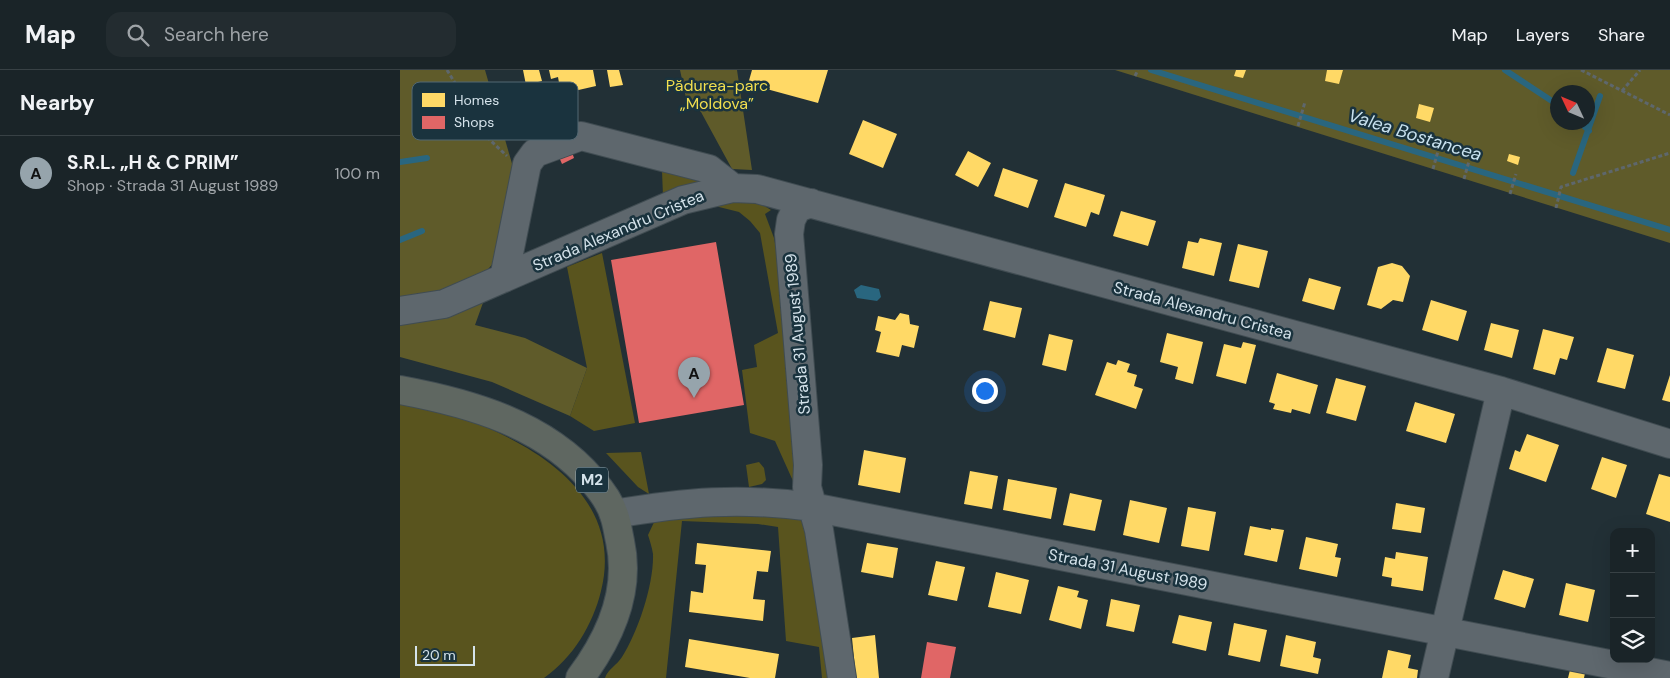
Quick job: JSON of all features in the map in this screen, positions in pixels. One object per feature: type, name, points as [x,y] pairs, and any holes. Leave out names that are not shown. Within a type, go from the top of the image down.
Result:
[{"type":"highway","name":"M2","points":[[400,390],[477,408],[512,422],[546,440],[578,463],[601,490],[614,514],[623,555],[624,582],[616,614],[598,654],[580,678]]},
{"type":"street","name":"Strada Alexandru Cristea","points":[[578,137],[581,136],[709,169],[733,188]]},
{"type":"street","name":"Strada Alexandru Cristea","points":[[504,278],[526,164],[535,153],[570,140]]},
{"type":"street","name":"Strada Alexandru Cristea","points":[[400,311],[444,304],[682,200],[733,188],[757,189],[1501,391],[1670,444]]},
{"type":"street","name":"Strada 31 August 1989","points":[[811,203],[797,208],[790,220],[789,234],[808,465],[807,487],[819,530],[842,678]]},
{"type":"street","points":[[1434,678],[1501,391]]},
{"type":"street","name":"Strada 31 August 1989","points":[[614,514],[710,501],[747,500],[812,507],[1670,676]]},
{"type":"path","points":[[447,70],[454,82]]},
{"type":"path","points":[[1135,76],[1138,70]]},
{"type":"path","points":[[1582,70],[1670,115]]},
{"type":"path","points":[[1622,91],[1640,70]]},
{"type":"path","points":[[1298,126],[1305,102]]},
{"type":"path","points":[[490,140],[504,154],[526,164]]},
{"type":"path","points":[[1433,169],[1438,151]]},
{"type":"path","points":[[1556,208],[1561,187],[1670,154]]},
{"type":"path","points":[[1464,179],[1469,160]]},
{"type":"path","points":[[1510,194],[1516,174]]},
{"type":"shaded area","points":[[662,171],[709,180],[663,196]]},
{"type":"shaded area","points":[[743,200],[761,204],[771,210],[765,214],[774,238],[780,271],[797,481],[793,481],[775,441],[750,433],[742,370],[757,367],[754,345],[778,333],[760,233],[739,212],[707,204]]},
{"type":"shaded area","points":[[602,253],[635,423],[594,431],[570,416],[587,368],[567,267]]},
{"type":"shaded area","points":[[400,401],[466,419],[522,445],[547,461],[570,481],[588,504],[600,529],[605,558],[601,591],[593,616],[573,650],[564,661],[544,678],[400,678]]},
{"type":"shaded area","points":[[641,452],[649,494],[638,487],[606,453]]},
{"type":"shaded area","points":[[759,462],[764,468],[766,480],[762,484],[749,487],[746,465]]},
{"type":"shaded area","points":[[735,512],[806,520],[836,678],[822,678],[819,647],[786,641],[778,527],[758,524],[682,521],[666,678],[605,678],[628,647],[644,607],[653,566],[653,554],[648,535],[656,518]]},
{"type":"green space","points":[[400,70],[485,70],[488,82],[412,82],[412,140],[505,140],[515,174],[500,256],[479,279],[438,294],[400,302]]},
{"type":"green space","name":"Pădurea-parc „Moldova”","points":[[680,70],[737,70],[752,170],[732,169],[701,112],[686,98]]},
{"type":"green space","points":[[1115,70],[1670,70],[1670,243]]},
{"type":"green space","points":[[484,300],[475,325],[525,338],[587,368],[570,416],[492,382],[400,357],[400,322]]},
{"type":"water","points":[[861,285],[879,289],[881,297],[877,301],[857,298],[854,290]]},
{"type":"building: Homes","points":[[523,70],[539,70],[542,81],[525,82]]},
{"type":"building: Homes","points":[[549,70],[593,70],[596,86],[578,90],[578,82],[559,82],[558,77],[551,79]]},
{"type":"building: Homes","points":[[607,70],[619,70],[623,85],[610,87]]},
{"type":"building: Homes","points":[[752,70],[828,70],[818,103],[748,84]]},
{"type":"building: Homes","points":[[1236,70],[1246,70],[1243,78],[1234,76]]},
{"type":"building: Homes","points":[[1327,70],[1343,70],[1339,84],[1325,81]]},
{"type":"building: Homes","points":[[1419,104],[1434,108],[1430,122],[1416,118]]},
{"type":"building: Homes","points":[[863,120],[897,134],[883,168],[849,154]]},
{"type":"building: Homes","points":[[968,151],[991,163],[978,187],[955,175]]},
{"type":"building: Homes","points":[[1509,154],[1520,157],[1518,165],[1507,161]]},
{"type":"building: Homes","points":[[1003,168],[1038,180],[1028,208],[994,196]]},
{"type":"building: Homes","points":[[1065,183],[1105,195],[1099,215],[1091,212],[1086,227],[1054,217]]},
{"type":"building: Homes","points":[[1121,211],[1156,221],[1148,246],[1113,236]]},
{"type":"building: Homes","points":[[1200,238],[1222,243],[1214,276],[1182,268],[1188,241],[1198,243]]},
{"type":"building: Homes","points":[[1238,244],[1268,251],[1259,288],[1229,281]]},
{"type":"building: Homes","points":[[1392,263],[1402,266],[1410,276],[1403,302],[1393,300],[1381,309],[1367,305],[1378,267]]},
{"type":"building: Homes","points":[[1309,278],[1341,287],[1334,310],[1302,301]]},
{"type":"building: Homes","points":[[1431,300],[1467,311],[1458,341],[1422,330]]},
{"type":"building: Homes","points":[[990,301],[1022,308],[1015,338],[983,330]]},
{"type":"building: Homes","points":[[900,313],[909,315],[910,324],[919,326],[914,348],[902,345],[899,357],[876,352],[881,332],[875,330],[878,316],[895,320]]},
{"type":"building: Homes","points":[[1491,323],[1519,330],[1512,358],[1484,350]]},
{"type":"building: Homes","points":[[1543,329],[1574,337],[1567,360],[1560,358],[1555,375],[1533,369]]},
{"type":"building: Homes","points":[[1167,333],[1203,342],[1193,384],[1175,379],[1178,367],[1160,362]]},
{"type":"building: Homes","points":[[1049,334],[1073,340],[1066,371],[1042,365]]},
{"type":"building: Homes","points":[[1243,342],[1256,345],[1246,384],[1216,376],[1224,344],[1241,348]]},
{"type":"building: Homes","points":[[1607,348],[1634,355],[1625,389],[1597,382]]},
{"type":"building: Homes","points":[[1118,360],[1130,364],[1127,372],[1137,375],[1134,386],[1143,389],[1136,409],[1095,395],[1107,362],[1116,365]]},
{"type":"building: Homes","points":[[1277,373],[1318,385],[1310,414],[1292,409],[1291,413],[1273,409],[1275,404],[1269,402]]},
{"type":"building: Homes","points":[[1670,375],[1670,402],[1662,400]]},
{"type":"building: Homes","points":[[1336,378],[1366,386],[1356,421],[1326,413]]},
{"type":"building: Homes","points":[[1415,402],[1455,414],[1446,443],[1406,431]]},
{"type":"building: Homes","points":[[1527,434],[1559,445],[1546,482],[1509,469],[1515,450],[1520,452]]},
{"type":"building: Homes","points":[[864,450],[906,458],[900,493],[858,485]]},
{"type":"building: Homes","points":[[1602,457],[1627,465],[1616,498],[1591,489]]},
{"type":"building: Homes","points":[[970,471],[998,476],[992,509],[964,504]]},
{"type":"building: Homes","points":[[1659,474],[1670,477],[1670,522],[1646,514]]},
{"type":"building: Homes","points":[[1008,479],[1057,488],[1051,519],[1003,510]]},
{"type":"building: Homes","points":[[1070,493],[1102,500],[1095,531],[1063,525]]},
{"type":"building: Homes","points":[[1130,500],[1167,508],[1159,543],[1123,535]]},
{"type":"building: Homes","points":[[1396,503],[1425,508],[1421,533],[1392,529]]},
{"type":"building: Homes","points":[[1188,507],[1216,512],[1209,551],[1181,546]]},
{"type":"building: Homes","points":[[1250,526],[1271,530],[1271,528],[1284,530],[1277,562],[1244,555]]},
{"type":"building: Homes","points":[[1306,537],[1338,544],[1335,557],[1341,558],[1337,577],[1299,569]]},
{"type":"building: Homes","points":[[697,543],[771,551],[768,572],[757,571],[753,599],[765,600],[763,621],[689,612],[691,591],[703,593],[706,565],[695,564]]},
{"type":"building: Homes","points":[[867,543],[898,548],[893,578],[861,572]]},
{"type":"building: Homes","points":[[1396,552],[1428,557],[1423,591],[1391,586],[1392,578],[1382,576],[1385,557],[1395,559]]},
{"type":"building: Homes","points":[[936,561],[965,567],[957,601],[928,595]]},
{"type":"building: Homes","points":[[1503,570],[1534,579],[1525,608],[1494,599]]},
{"type":"building: Homes","points":[[996,572],[1029,580],[1021,614],[988,607]]},
{"type":"building: Homes","points":[[1566,583],[1595,590],[1588,622],[1559,615]]},
{"type":"building: Homes","points":[[1058,586],[1079,591],[1077,597],[1088,600],[1081,629],[1049,620]]},
{"type":"building: Homes","points":[[1111,599],[1140,605],[1134,632],[1106,626]]},
{"type":"building: Homes","points":[[1179,615],[1212,622],[1206,651],[1172,643]]},
{"type":"building: Homes","points":[[1234,623],[1267,630],[1260,662],[1228,655]]},
{"type":"building: Homes","points":[[875,635],[879,678],[856,678],[852,638]]},
{"type":"building: Homes","points":[[1286,635],[1316,642],[1313,657],[1321,659],[1318,674],[1280,666]]},
{"type":"building: Homes","points":[[689,639],[779,654],[775,678],[750,678],[685,667]]},
{"type":"building: Homes","points":[[1388,650],[1411,655],[1408,668],[1418,670],[1417,678],[1382,678]]},
{"type":"building: Homes","points":[[1570,670],[1585,673],[1584,678],[1568,678]]},
{"type":"building: Shops","points":[[572,152],[574,158],[562,164],[559,157]]},
{"type":"building: Shops","points":[[716,242],[744,405],[639,423],[611,260]]},
{"type":"building: Shops","points":[[927,642],[956,647],[950,678],[921,678]]},
{"type":"waterway","name":"Valea Bostancea","points":[[1151,70],[1670,230]]},
{"type":"waterway","points":[[1505,70],[1550,100]]},
{"type":"waterway","points":[[1573,173],[1600,96]]},
{"type":"waterway","points":[[400,162],[427,158]]},
{"type":"waterway","points":[[400,240],[422,231]]},
{"type":"place","name":"S.R.L. „H & C PRIM”","points":[[694,398]]}]
